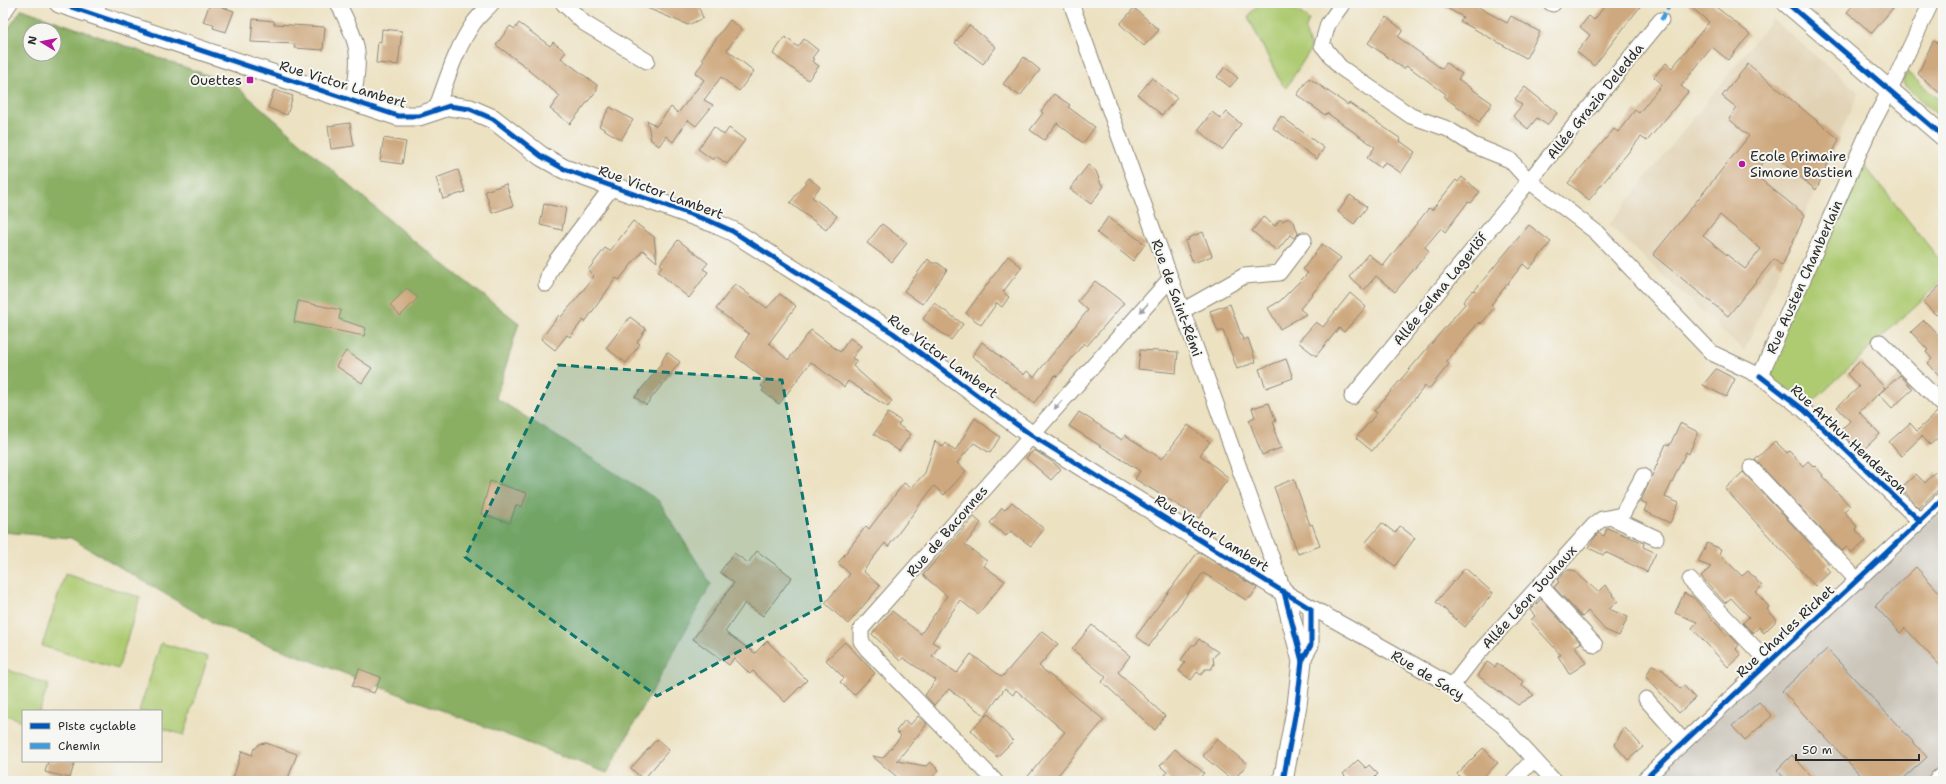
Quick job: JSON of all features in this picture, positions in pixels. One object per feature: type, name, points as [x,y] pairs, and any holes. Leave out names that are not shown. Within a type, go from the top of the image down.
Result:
[{"type":"street","points":[[3,13],[10,3]]},
{"type":"street","name":"Rue Victor Lambert","points":[[59,3],[94,9],[353,101],[408,117],[419,116],[449,106],[458,106],[482,113],[493,119],[553,164],[580,176],[712,222],[732,231],[893,333],[1031,435],[1284,592]]},
{"type":"street","points":[[338,3],[353,36],[357,51],[358,68],[353,101]]},
{"type":"street","points":[[436,110],[452,64],[464,38],[474,22],[492,3]]},
{"type":"street","points":[[563,3],[584,23],[647,61]]},
{"type":"street","name":"Rue de Saint-Rémi","points":[[1071,3],[1284,592]]},
{"type":"street","name":"Rue Arthur Henderson","points":[[1343,3],[1328,24],[1322,44],[1340,66],[1411,116],[1448,129],[1473,145],[1510,160],[1529,181],[1596,232],[1712,353],[1760,376],[1804,410],[1920,521]]},
{"type":"street","points":[[1787,3],[1943,136]]},
{"type":"street","name":"Rue Austen Chamberlain","points":[[1760,376],[1857,156],[1931,3]]},
{"type":"street","name":"Allée Grazia Deledda","points":[[1529,181],[1662,20]]},
{"type":"street","name":"Allée Selma Lagerlöf","points":[[1352,397],[1529,181]]},
{"type":"street","points":[[546,284],[549,273],[556,261],[612,187]]},
{"type":"street","points":[[1182,311],[1244,276],[1278,273],[1304,240]]},
{"type":"street","name":"Rue de Baconnes","points":[[995,781],[867,649],[861,641],[860,636],[866,622],[1170,279]]},
{"type":"street","points":[[1880,342],[1943,405]]},
{"type":"street","points":[[1751,468],[1858,581]]},
{"type":"street","name":"Allée Léon Jouhaux","points":[[1452,686],[1473,659],[1594,525],[1602,519],[1622,515],[1643,476]]},
{"type":"street","name":"Rue Charles Richet","points":[[1644,781],[1768,662],[1858,581],[1943,499]]},
{"type":"street","points":[[1613,518],[1656,538]]},
{"type":"street","points":[[1690,580],[1768,662]]},
{"type":"street","points":[[1540,585],[1595,645]]},
{"type":"street","points":[[1283,781],[1298,705],[1302,662],[1284,592]]},
{"type":"street","name":"Rue de Sacy","points":[[1284,592],[1311,609],[1452,686],[1502,725],[1554,781]]},
{"type":"street","points":[[1302,662],[1311,645],[1311,609]]},
{"type":"street","points":[[1646,699],[1684,742]]},
{"type":"street","points":[[1513,781],[1533,760]]},
{"type":"street","points":[[1935,781],[1943,774]]},
{"type":"highlighted area","points":[[558,365],[782,380],[822,606],[657,696],[465,557]]},
{"type":"shaded area","name":"Ecole Primaire Simone Bastien","points":[[1772,19],[1859,92],[1744,351],[1609,225]]},
{"type":"shaded area","points":[[1943,499],[1943,781],[1643,781]]},
{"type":"green space","points":[[1259,3],[1289,3],[1309,20],[1305,30],[1311,49],[1286,88],[1281,83],[1248,17]]},
{"type":"green space","points":[[22,9],[58,22],[22,22],[22,62],[62,62],[62,23],[235,85],[411,239],[519,323],[496,398],[658,500],[711,584],[607,773],[217,625],[71,538],[3,532],[3,36]]},
{"type":"green space","points":[[1907,72],[1943,103],[1943,120],[1904,85],[1903,79]]},
{"type":"green space","points":[[1857,156],[1943,264],[1943,280],[1804,410],[1760,376]]},
{"type":"green space","points":[[65,574],[140,597],[118,669],[42,646]]},
{"type":"green space","points":[[161,643],[208,657],[184,735],[162,728],[162,710],[139,710]]},
{"type":"green space","points":[[3,668],[49,685],[39,710],[22,710],[22,721],[3,714]]},
{"type":"building","points":[[210,3],[234,11],[226,32],[213,28],[214,25],[203,22]]},
{"type":"building","points":[[635,3],[697,3],[703,18],[688,25]]},
{"type":"building","points":[[1438,3],[1480,3],[1478,7],[1507,23],[1511,16],[1540,32],[1526,58],[1460,21],[1463,17]]},
{"type":"building","points":[[1607,3],[1643,3],[1594,66],[1577,52],[1590,35],[1580,27],[1589,16],[1594,20]]},
{"type":"building","points":[[1686,3],[1711,3],[1750,34],[1728,60],[1712,47],[1681,86],[1688,92],[1647,141],[1641,137],[1589,200],[1568,183],[1614,129],[1618,132],[1635,110],[1639,113],[1662,84],[1654,77],[1666,63],[1672,68],[1709,22]]},
{"type":"building","points":[[1855,3],[1897,3],[1872,33],[1847,12]]},
{"type":"building","points":[[1134,8],[1159,30],[1144,46],[1120,24]]},
{"type":"building","points":[[1386,17],[1403,30],[1398,37],[1442,69],[1446,63],[1462,74],[1458,79],[1492,103],[1479,122],[1444,97],[1446,94],[1413,70],[1406,66],[1404,69],[1368,43]]},
{"type":"building","points":[[253,19],[274,21],[274,24],[325,27],[323,50],[294,48],[295,44],[251,42]]},
{"type":"building","points":[[730,20],[742,29],[727,50],[754,71],[739,91],[721,77],[704,100],[713,105],[696,126],[688,120],[673,142],[666,136],[659,146],[651,140],[647,120],[656,126],[671,107],[678,113],[704,80],[695,73],[704,61],[702,59],[706,52]]},
{"type":"building","points":[[519,23],[550,46],[553,42],[566,52],[561,58],[597,85],[597,90],[570,124],[550,109],[560,96],[528,70],[529,69],[496,45],[510,26],[515,29]]},
{"type":"building","points":[[969,25],[996,47],[983,64],[955,43]]},
{"type":"building","points":[[382,29],[402,31],[398,65],[376,63],[378,41],[381,42]]},
{"type":"building","points":[[785,37],[798,47],[804,39],[818,50],[812,58],[814,59],[812,61],[819,66],[808,80],[773,54]]},
{"type":"building","points":[[1933,41],[1943,45],[1943,96],[1918,74]]},
{"type":"building","points":[[1024,57],[1040,70],[1020,96],[1003,84]]},
{"type":"building","points":[[1748,64],[1839,139],[1816,190],[1771,153],[1754,174],[1805,215],[1782,266],[1774,259],[1728,316],[1653,255],[1749,136],[1729,119],[1737,108],[1722,96]],"holes":[[[1720,215],[1761,249],[1745,269],[1703,236]]]},
{"type":"building","points":[[1225,67],[1238,78],[1230,87],[1217,77]]},
{"type":"building","points":[[1152,78],[1177,98],[1162,115],[1138,95]]},
{"type":"building","points":[[1309,78],[1348,105],[1349,103],[1401,139],[1400,141],[1415,152],[1401,173],[1385,162],[1381,168],[1367,158],[1375,147],[1327,113],[1325,115],[1297,95]]},
{"type":"building","points":[[1525,87],[1557,113],[1547,125],[1537,118],[1528,129],[1513,116],[1522,105],[1515,99]]},
{"type":"building","points":[[274,90],[293,96],[287,115],[268,108]]},
{"type":"building","points":[[1054,94],[1070,105],[1068,107],[1095,127],[1083,143],[1057,123],[1044,140],[1030,130],[1043,113],[1041,111]]},
{"type":"building","points":[[610,107],[633,120],[621,140],[599,126]]},
{"type":"building","points":[[1212,112],[1221,119],[1227,112],[1241,124],[1222,150],[1198,130]]},
{"type":"building","points":[[1281,116],[1324,148],[1317,159],[1273,128]]},
{"type":"building","points":[[350,123],[354,146],[331,149],[328,126]]},
{"type":"building","points":[[714,127],[724,135],[729,128],[745,140],[727,164],[716,156],[713,160],[698,149]]},
{"type":"building","points":[[384,138],[406,142],[402,164],[380,161]]},
{"type":"building","points":[[1088,165],[1096,171],[1101,184],[1104,186],[1091,204],[1070,189]]},
{"type":"building","points":[[458,170],[465,192],[443,199],[436,178]]},
{"type":"building","points":[[1462,177],[1480,192],[1471,203],[1468,202],[1445,232],[1441,228],[1425,247],[1429,251],[1395,292],[1376,276],[1364,290],[1349,277],[1368,254],[1383,266],[1429,208],[1432,210],[1456,180],[1458,182]]},
{"type":"building","points":[[809,178],[820,187],[812,197],[837,216],[826,230],[790,203]]},
{"type":"building","points":[[506,184],[513,206],[492,213],[485,191]]},
{"type":"building","points":[[1350,195],[1367,207],[1354,224],[1338,212]]},
{"type":"building","points":[[544,204],[566,208],[562,230],[540,225]]},
{"type":"building","points":[[1108,217],[1145,244],[1133,261],[1097,233]]},
{"type":"building","points":[[1263,217],[1275,226],[1280,219],[1282,221],[1289,218],[1294,222],[1298,234],[1294,238],[1290,235],[1277,251],[1252,231]]},
{"type":"building","points":[[633,221],[654,237],[657,262],[643,250],[619,280],[616,278],[585,322],[583,320],[570,337],[567,335],[555,350],[541,339],[559,315],[561,317],[594,276],[588,270],[605,248],[610,251]]},
{"type":"building","points":[[882,224],[907,243],[892,262],[867,243]]},
{"type":"building","points":[[1529,225],[1551,242],[1529,269],[1523,264],[1491,305],[1494,308],[1481,324],[1479,322],[1446,362],[1449,364],[1429,389],[1425,386],[1372,451],[1356,438],[1377,413],[1374,411],[1465,304],[1463,302],[1473,290],[1474,291]]},
{"type":"building","points":[[1203,232],[1212,256],[1193,263],[1185,241],[1189,240],[1188,238]]},
{"type":"building","points":[[678,240],[708,263],[703,269],[708,272],[689,298],[658,272],[662,266],[660,264]]},
{"type":"building","points":[[1322,244],[1341,258],[1300,309],[1306,314],[1280,329],[1268,308],[1280,301],[1308,273],[1303,269]]},
{"type":"building","points":[[1008,256],[1022,267],[1003,292],[1009,297],[1002,307],[997,303],[981,325],[966,313]]},
{"type":"building","points":[[928,259],[932,263],[938,263],[947,270],[922,304],[904,291]]},
{"type":"building","points":[[1095,281],[1124,303],[1087,346],[1084,343],[1057,377],[1055,375],[1034,403],[972,356],[982,342],[1024,375],[1027,371],[1034,377],[1088,310],[1078,301]]},
{"type":"building","points":[[1943,283],[1943,308],[1936,315],[1923,302]]},
{"type":"building","points":[[735,284],[767,308],[780,294],[796,306],[769,343],[788,360],[811,330],[840,352],[850,338],[861,346],[852,358],[857,361],[853,366],[892,401],[888,407],[848,381],[844,387],[811,362],[779,404],[762,391],[764,388],[761,386],[766,380],[736,357],[749,334],[716,309]]},
{"type":"building","points":[[407,288],[418,298],[400,316],[390,305]]},
{"type":"building","points":[[1350,293],[1366,307],[1344,332],[1339,328],[1316,356],[1298,342],[1316,322],[1323,327]]},
{"type":"building","points":[[298,301],[341,310],[339,319],[366,328],[364,336],[294,322]]},
{"type":"building","points":[[934,303],[963,324],[951,340],[923,319]]},
{"type":"building","points":[[1230,304],[1243,340],[1248,338],[1256,362],[1237,369],[1223,330],[1218,332],[1210,311]]},
{"type":"building","points":[[630,317],[646,329],[637,342],[640,344],[626,363],[606,348]]},
{"type":"building","points":[[1924,320],[1943,340],[1943,380],[1928,363],[1932,359],[1926,352],[1928,350],[1911,332]]},
{"type":"building","points":[[1140,350],[1178,352],[1176,373],[1138,369]]},
{"type":"building","points":[[346,351],[372,368],[362,383],[336,366]]},
{"type":"building","points":[[667,352],[680,362],[646,405],[635,397],[659,367]]},
{"type":"building","points":[[1286,359],[1293,378],[1266,388],[1259,369]]},
{"type":"building","points":[[1860,361],[1885,388],[1859,412],[1880,434],[1861,452],[1840,431],[1850,421],[1837,407],[1859,387],[1847,374]]},
{"type":"building","points":[[1716,369],[1735,379],[1726,397],[1703,385]]},
{"type":"building","points":[[1900,375],[1913,389],[1892,408],[1879,394]]},
{"type":"building","points":[[1269,403],[1276,421],[1273,422],[1276,430],[1274,430],[1281,448],[1262,455],[1249,420],[1255,417],[1252,408]]},
{"type":"building","points":[[1079,412],[1122,440],[1125,435],[1162,459],[1188,425],[1210,442],[1200,455],[1229,478],[1199,518],[1135,479],[1140,471],[1069,426]]},
{"type":"building","points":[[1937,412],[1943,414],[1943,433],[1930,445],[1922,436],[1901,456],[1889,442],[1910,423],[1917,431]]},
{"type":"building","points":[[888,413],[901,421],[898,425],[911,434],[899,451],[874,434]]},
{"type":"building","points":[[975,418],[1000,437],[990,453],[974,443],[957,463],[966,471],[944,495],[934,486],[888,547],[885,543],[863,571],[880,586],[848,624],[825,603],[850,574],[838,563],[866,526],[869,529],[904,483],[911,488],[925,473],[935,441],[943,447],[946,443],[955,451]]},
{"type":"building","points":[[1680,423],[1698,432],[1689,454],[1686,452],[1665,497],[1679,503],[1670,523],[1644,511],[1647,504],[1641,501],[1666,444],[1670,445]]},
{"type":"building","points":[[1775,441],[1787,453],[1789,451],[1803,466],[1808,461],[1814,467],[1815,466],[1823,475],[1822,476],[1850,506],[1844,511],[1857,527],[1855,529],[1866,541],[1852,553],[1847,547],[1842,551],[1755,460]]},
{"type":"building","points":[[1034,450],[1061,469],[1051,480],[1026,458]]},
{"type":"building","points":[[1743,472],[1829,564],[1826,567],[1830,572],[1815,586],[1725,489]]},
{"type":"building","points":[[1935,472],[1943,481],[1943,485],[1919,508],[1901,488],[1916,474],[1925,483]]},
{"type":"building","points":[[1294,479],[1310,525],[1312,524],[1320,546],[1298,554],[1274,487]]},
{"type":"building","points":[[490,481],[527,493],[522,507],[516,505],[510,523],[481,514]]},
{"type":"building","points":[[1012,502],[1044,529],[1031,546],[1011,531],[1006,536],[990,523],[1002,508],[1005,510]]},
{"type":"building","points":[[974,517],[981,523],[965,545],[987,561],[984,566],[1005,581],[978,614],[960,600],[932,642],[939,646],[932,656],[957,673],[971,654],[1002,677],[1042,631],[1058,644],[1039,666],[1104,720],[1053,781],[1024,781],[1065,732],[1016,690],[1013,695],[1005,688],[985,716],[949,689],[934,705],[925,695],[936,680],[903,658],[900,661],[872,634],[892,611],[921,634],[947,596],[923,575]]},
{"type":"building","points":[[1382,523],[1395,533],[1400,526],[1415,538],[1395,566],[1366,542]]},
{"type":"building","points":[[1607,528],[1644,543],[1643,547],[1656,553],[1647,572],[1605,552],[1603,555],[1589,548],[1598,533],[1604,536]]},
{"type":"building","points":[[1707,543],[1721,549],[1719,554],[1742,576],[1748,571],[1762,586],[1756,592],[1769,607],[1767,609],[1777,620],[1764,633],[1759,627],[1753,633],[1743,623],[1749,617],[1731,598],[1725,603],[1701,576],[1711,567],[1698,562]]},
{"type":"building","points":[[757,551],[792,577],[763,616],[745,603],[725,632],[755,653],[767,641],[807,680],[785,702],[753,671],[750,674],[734,658],[729,665],[693,639],[734,583],[720,572],[734,553],[748,563]]},
{"type":"building","points":[[1198,552],[1257,588],[1251,597],[1246,600],[1203,573],[1149,646],[1136,636]]},
{"type":"building","points":[[1916,567],[1943,596],[1943,669],[1905,628],[1900,633],[1875,606]]},
{"type":"building","points":[[1465,568],[1493,593],[1465,627],[1436,602]]},
{"type":"building","points":[[1568,570],[1573,570],[1598,592],[1605,585],[1613,594],[1612,595],[1618,601],[1609,609],[1628,617],[1619,636],[1605,630],[1588,611],[1582,617],[1554,587],[1559,582],[1557,580]]},
{"type":"building","points":[[1684,593],[1694,598],[1727,636],[1729,634],[1739,645],[1736,649],[1741,655],[1728,667],[1692,628],[1697,622],[1675,613]]},
{"type":"building","points":[[1541,599],[1581,643],[1575,646],[1586,663],[1569,674],[1558,656],[1561,655],[1530,621],[1535,616],[1530,610]]},
{"type":"building","points":[[1092,625],[1130,656],[1118,672],[1165,716],[1155,730],[1102,682],[1106,677],[1072,649]]},
{"type":"building","points":[[1199,639],[1218,652],[1213,658],[1214,664],[1211,669],[1205,669],[1201,675],[1197,672],[1191,680],[1179,671],[1185,663],[1181,660],[1192,645],[1195,645]]},
{"type":"building","points":[[845,642],[875,673],[854,695],[840,682],[844,678],[826,660]]},
{"type":"building","points":[[1827,649],[1927,757],[1901,781],[1866,781],[1782,691]]},
{"type":"building","points":[[1487,662],[1495,667],[1497,663],[1524,682],[1521,685],[1534,695],[1518,705],[1478,676]]},
{"type":"building","points":[[1652,665],[1663,670],[1680,689],[1684,686],[1695,698],[1679,713],[1646,677]]},
{"type":"building","points":[[359,669],[381,677],[374,693],[352,686]]},
{"type":"building","points":[[1759,702],[1772,716],[1745,740],[1732,726]]},
{"type":"building","points":[[988,714],[1013,741],[997,757],[971,730]]},
{"type":"building","points":[[918,716],[927,724],[897,761],[926,766],[930,762],[939,770],[929,781],[902,781],[872,756],[883,758],[901,736],[896,731],[905,720],[910,725]]},
{"type":"building","points":[[1624,727],[1643,747],[1628,760],[1615,745]]},
{"type":"building","points":[[657,739],[669,750],[643,780],[631,768]]},
{"type":"building","points":[[1217,739],[1247,764],[1233,781],[1203,756]]},
{"type":"building","points":[[266,743],[297,754],[287,781],[232,781],[242,751],[252,755],[254,748],[255,749],[259,744]]},
{"type":"building","points":[[1483,748],[1498,763],[1479,781],[1464,781],[1457,774]]},
{"type":"building","points":[[1175,749],[1204,773],[1197,781],[1172,781],[1165,775],[1167,772],[1160,766]]},
{"type":"building","points":[[1792,755],[1816,781],[1787,781],[1777,770]]},
{"type":"building","points":[[1358,760],[1366,768],[1369,765],[1378,774],[1375,777],[1380,781],[1350,781],[1343,774]]},
{"type":"building","points":[[48,762],[75,762],[70,778],[45,772]]},
{"type":"marked path","points":[[1661,20],[1671,3]]},
{"type":"cycle path","points":[[59,3],[398,116],[419,116],[449,106],[470,109],[493,119],[541,156],[564,169],[712,222],[732,231],[893,333],[1031,435],[1311,609],[1311,645],[1302,661],[1297,705],[1283,781]]},
{"type":"cycle path","points":[[1787,3],[1943,136]]},
{"type":"cycle path","points":[[1760,376],[1804,410],[1920,521]]},
{"type":"cycle path","points":[[1643,781],[1943,499]]},
{"type":"cycle path","points":[[1284,592],[1302,661]]},
{"type":"place","name":"Ouettes","points":[[250,80]]},
{"type":"place","name":"Ecole Primaire Simone Bastien","points":[[1742,164]]}]
